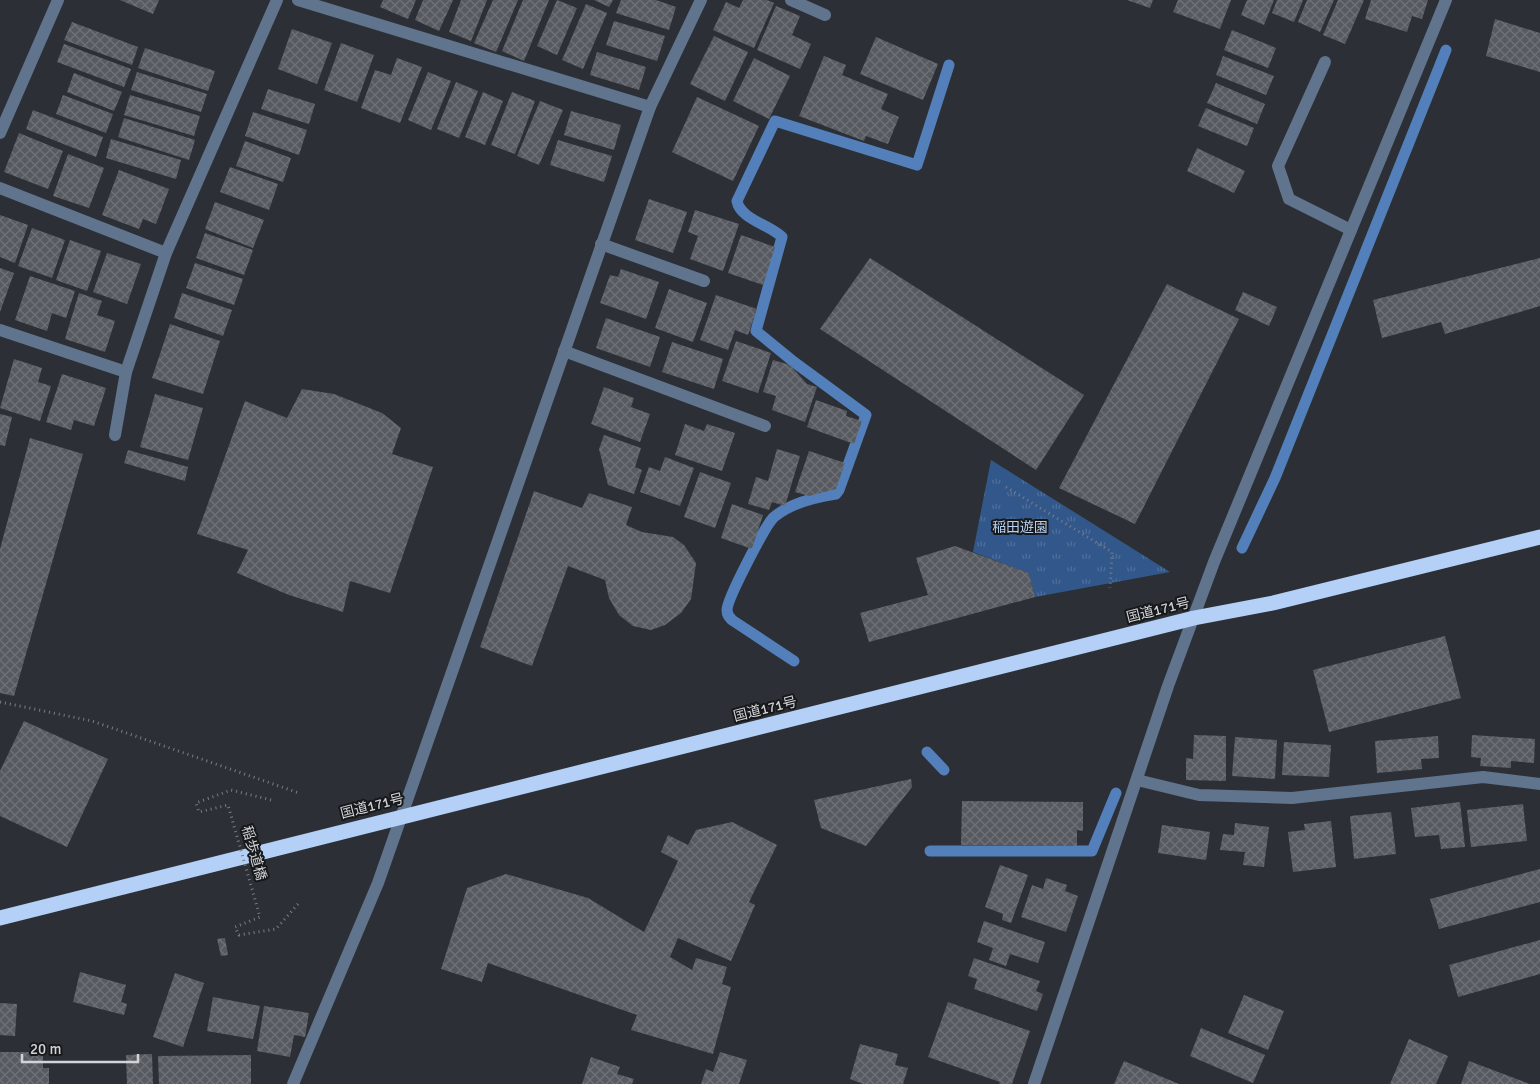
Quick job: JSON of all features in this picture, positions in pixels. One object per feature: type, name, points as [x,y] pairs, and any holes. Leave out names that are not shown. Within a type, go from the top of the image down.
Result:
[{"type":"highway","name":"国道171号","points":[[0,918],[402,815],[1194,618],[1273,603],[1540,537]]},
{"type":"street","points":[[0,133],[58,0]]},
{"type":"street","points":[[115,435],[126,372],[166,253],[277,0]]},
{"type":"street","points":[[298,0],[650,107]]},
{"type":"street","points":[[293,1084],[378,883],[650,107],[701,0]]},
{"type":"street","points":[[791,0],[825,16]]},
{"type":"street","points":[[1034,1084],[1168,686],[1214,562],[1446,0]]},
{"type":"street","points":[[1325,62],[1278,166],[1289,199],[1351,230]]},
{"type":"street","points":[[0,188],[166,253]]},
{"type":"street","points":[[601,244],[704,281]]},
{"type":"street","points":[[0,330],[126,372]]},
{"type":"street","points":[[564,351],[765,426]]},
{"type":"street","points":[[1137,780],[1199,795],[1292,798],[1483,777],[1540,784]]},
{"type":"path","points":[[1006,487],[1112,552],[1110,588]]},
{"type":"path","points":[[0,702],[92,722],[299,792]]},
{"type":"path","name":"稲歩道橋","points":[[271,800],[231,790],[196,803],[198,812],[228,805],[260,917],[235,927],[239,935],[276,929],[298,904]]},
{"type":"green space","name":"稲田遊園","points":[[991,460],[1170,572],[1035,597],[1029,573],[973,552]]},
{"type":"building","points":[[120,0],[159,0],[153,14]]},
{"type":"building","points":[[383,0],[416,0],[408,19],[380,7]]},
{"type":"building","points":[[423,0],[453,0],[439,31],[415,20]]},
{"type":"building","points":[[461,0],[487,0],[471,41],[449,32]]},
{"type":"building","points":[[493,0],[518,0],[496,52],[474,43]]},
{"type":"building","points":[[523,0],[549,0],[524,61],[502,51]]},
{"type":"building","points":[[557,0],[577,8],[557,55],[537,46]]},
{"type":"building","points":[[594,0],[613,0],[609,7]]},
{"type":"building","points":[[621,0],[656,0],[676,7],[669,30],[616,13]]},
{"type":"building","points":[[743,0],[767,0],[774,3],[754,48],[713,30],[726,2],[739,8]]},
{"type":"building","points":[[1127,0],[1153,0],[1150,8]]},
{"type":"building","points":[[1178,0],[1231,0],[1220,29],[1173,12]]},
{"type":"building","points":[[1247,0],[1274,0],[1264,25],[1241,15]]},
{"type":"building","points":[[1277,0],[1303,0],[1294,22],[1272,13]]},
{"type":"building","points":[[1307,0],[1334,0],[1320,32],[1298,22]]},
{"type":"building","points":[[1338,0],[1364,0],[1345,44],[1323,35]]},
{"type":"building","points":[[1371,0],[1428,0],[1422,19],[1412,16],[1407,32],[1365,19]]},
{"type":"building","points":[[586,4],[607,13],[583,69],[562,60]]},
{"type":"building","points":[[776,6],[800,16],[792,35],[811,44],[800,69],[757,50]]},
{"type":"building","points":[[1495,19],[1540,33],[1540,72],[1486,56]]},
{"type":"building","points":[[614,21],[665,36],[657,61],[606,45]]},
{"type":"building","points":[[72,22],[138,47],[132,65],[64,40]]},
{"type":"building","points":[[292,29],[332,43],[317,84],[278,69]]},
{"type":"building","points":[[1232,30],[1276,48],[1268,68],[1224,50]]},
{"type":"building","points":[[714,36],[748,52],[725,101],[690,84]]},
{"type":"building","points":[[876,37],[938,64],[923,100],[860,74]]},
{"type":"building","points":[[341,43],[374,55],[357,102],[324,90]]},
{"type":"building","points":[[64,44],[131,69],[124,87],[57,62]]},
{"type":"building","points":[[145,48],[215,71],[208,91],[138,68]]},
{"type":"building","points":[[597,52],[646,67],[639,90],[590,75]]},
{"type":"building","points":[[824,56],[846,65],[842,75],[888,94],[881,109],[899,117],[888,144],[866,136],[864,141],[799,116]]},
{"type":"building","points":[[1223,56],[1274,76],[1266,95],[1216,75]]},
{"type":"building","points":[[397,58],[422,67],[400,123],[361,108],[375,70],[391,75]]},
{"type":"building","points":[[754,58],[790,76],[769,119],[733,101]]},
{"type":"building","points":[[137,72],[207,94],[201,112],[131,90]]},
{"type":"building","points":[[428,72],[451,81],[431,130],[408,120]]},
{"type":"building","points":[[74,73],[122,92],[114,111],[67,92]]},
{"type":"building","points":[[456,82],[478,91],[459,138],[437,129]]},
{"type":"building","points":[[1216,83],[1265,104],[1257,124],[1207,103]]},
{"type":"building","points":[[268,89],[315,104],[309,124],[261,109]]},
{"type":"building","points":[[483,92],[503,101],[485,145],[465,137]]},
{"type":"building","points":[[512,92],[535,101],[515,154],[491,145]]},
{"type":"building","points":[[63,95],[113,114],[106,133],[56,114]]},
{"type":"building","points":[[130,95],[200,116],[194,136],[124,115]]},
{"type":"building","points":[[697,97],[759,126],[733,181],[672,152]]},
{"type":"building","points":[[540,101],[563,110],[539,165],[517,156]]},
{"type":"building","points":[[1206,108],[1254,128],[1247,146],[1198,126]]},
{"type":"building","points":[[33,110],[103,137],[96,157],[26,129]]},
{"type":"building","points":[[571,111],[621,125],[614,150],[564,135]]},
{"type":"building","points":[[253,112],[307,130],[299,155],[245,136]]},
{"type":"building","points":[[124,118],[195,140],[189,160],[118,137]]},
{"type":"building","points":[[19,133],[63,151],[48,189],[4,172]]},
{"type":"building","points":[[111,139],[181,160],[176,179],[106,158]]},
{"type":"building","points":[[558,140],[612,156],[604,182],[550,165]]},
{"type":"building","points":[[245,141],[291,158],[283,182],[236,166]]},
{"type":"building","points":[[1197,148],[1245,171],[1234,193],[1187,171]]},
{"type":"building","points":[[68,154],[104,168],[89,208],[53,196]]},
{"type":"building","points":[[230,167],[278,184],[269,210],[220,192]]},
{"type":"building","points":[[119,170],[169,189],[156,224],[143,219],[139,229],[102,215]]},
{"type":"building","points":[[649,199],[687,212],[673,253],[635,240]]},
{"type":"building","points":[[215,202],[264,220],[253,248],[205,229]]},
{"type":"building","points":[[695,210],[739,224],[723,271],[690,259],[698,236],[688,232]]},
{"type":"building","points":[[0,215],[28,225],[15,263],[0,257]]},
{"type":"building","points":[[32,228],[65,240],[52,278],[18,266]]},
{"type":"building","points":[[205,233],[253,250],[244,275],[196,258]]},
{"type":"building","points":[[741,235],[775,247],[763,285],[728,273]]},
{"type":"building","points":[[70,240],[101,251],[87,291],[56,280]]},
{"type":"building","points":[[107,253],[141,264],[127,304],[93,292]]},
{"type":"building","points":[[870,258],[1084,395],[1036,470],[820,329]]},
{"type":"building","points":[[1540,258],[1540,306],[1445,334],[1441,322],[1382,338],[1373,300]]},
{"type":"building","points":[[195,263],[243,279],[234,305],[186,288]]},
{"type":"building","points":[[0,268],[14,273],[0,312]]},
{"type":"building","points":[[621,269],[659,282],[646,319],[600,303],[610,275],[618,277]]},
{"type":"building","points":[[30,276],[75,291],[66,318],[52,313],[47,331],[15,320]]},
{"type":"building","points":[[1167,284],[1239,319],[1135,524],[1059,488]]},
{"type":"building","points":[[669,289],[707,303],[693,342],[655,328]]},
{"type":"building","points":[[1243,292],[1277,307],[1269,326],[1235,310]]},
{"type":"building","points":[[79,293],[102,301],[97,315],[115,321],[105,352],[65,339]]},
{"type":"building","points":[[182,293],[232,310],[223,336],[174,318]]},
{"type":"building","points":[[716,295],[757,309],[748,335],[735,330],[728,350],[700,340]]},
{"type":"building","points":[[606,318],[660,337],[650,367],[596,348]]},
{"type":"building","points":[[170,324],[220,341],[203,394],[152,378]]},
{"type":"building","points":[[736,341],[771,353],[758,393],[722,381]]},
{"type":"building","points":[[672,342],[723,359],[714,389],[662,372]]},
{"type":"building","points":[[14,359],[42,368],[38,382],[51,386],[40,421],[0,408]]},
{"type":"building","points":[[773,360],[790,365],[807,384],[817,387],[805,422],[772,410],[776,396],[763,392]]},
{"type":"building","points":[[62,374],[106,388],[94,426],[74,420],[71,430],[46,422]]},
{"type":"building","points":[[604,387],[634,398],[631,407],[650,414],[640,442],[591,424]]},
{"type":"building","points":[[302,389],[334,394],[382,413],[401,428],[392,454],[433,467],[390,593],[350,581],[343,612],[289,595],[237,573],[248,550],[197,534],[245,401],[287,418]]},
{"type":"building","points":[[155,394],[203,408],[188,460],[140,447]]},
{"type":"building","points":[[816,400],[847,411],[846,416],[862,421],[854,444],[807,427]]},
{"type":"building","points":[[0,414],[12,417],[5,446],[0,445]]},
{"type":"building","points":[[685,424],[704,431],[707,424],[735,433],[722,471],[675,455]]},
{"type":"building","points":[[604,435],[641,448],[635,467],[642,470],[634,494],[608,485],[599,449]]},
{"type":"building","points":[[30,438],[83,454],[14,696],[0,693],[0,549]]},
{"type":"building","points":[[777,449],[800,456],[785,506],[772,502],[769,510],[748,504],[756,477],[768,481]]},
{"type":"building","points":[[128,450],[188,467],[185,481],[124,463]]},
{"type":"building","points":[[809,451],[845,463],[836,489],[809,496],[795,492]]},
{"type":"building","points":[[665,457],[694,468],[680,506],[640,492],[649,467],[660,471]]},
{"type":"building","points":[[700,472],[731,483],[715,528],[684,517]]},
{"type":"building","points":[[534,491],[582,508],[589,493],[632,507],[626,525],[642,532],[673,537],[684,545],[696,563],[691,599],[681,613],[665,625],[651,630],[633,626],[619,615],[609,598],[605,580],[568,566],[532,666],[480,647]]},
{"type":"building","points":[[732,504],[763,515],[752,549],[721,538]]},
{"type":"building","points":[[955,546],[1029,573],[1035,597],[869,642],[860,613],[928,595],[916,558]]},
{"type":"building","points":[[1445,636],[1461,698],[1329,732],[1313,670]]},
{"type":"building","points":[[24,721],[108,759],[67,847],[0,816],[0,771]]},
{"type":"building","points":[[1194,735],[1226,736],[1226,781],[1186,780],[1186,758],[1193,759]]},
{"type":"building","points":[[1472,735],[1535,739],[1534,763],[1511,761],[1511,768],[1480,766],[1481,758],[1471,757]]},
{"type":"building","points":[[1438,736],[1439,758],[1421,759],[1422,769],[1377,773],[1375,741]]},
{"type":"building","points":[[1235,737],[1277,740],[1275,779],[1232,776]]},
{"type":"building","points":[[1284,742],[1331,745],[1329,777],[1282,775]]},
{"type":"building","points":[[911,779],[912,787],[866,846],[821,828],[814,800]]},
{"type":"building","points":[[962,801],[1083,802],[1083,831],[1077,830],[1077,846],[961,845]]},
{"type":"building","points":[[1460,802],[1465,847],[1441,849],[1439,835],[1415,837],[1411,808]]},
{"type":"building","points":[[1523,804],[1527,841],[1471,847],[1467,810]]},
{"type":"building","points":[[1391,812],[1396,854],[1354,859],[1350,816]]},
{"type":"building","points":[[1331,821],[1336,867],[1293,872],[1288,832],[1305,830],[1304,824]]},
{"type":"building","points":[[732,822],[777,845],[749,902],[755,905],[731,961],[678,938],[670,957],[692,970],[696,958],[727,967],[722,984],[731,987],[713,1054],[631,1030],[637,1015],[488,963],[482,982],[441,969],[467,888],[506,874],[588,898],[644,932],[678,861],[661,852],[668,835],[688,845],[696,830]]},
{"type":"building","points":[[1235,823],[1269,827],[1264,867],[1243,865],[1245,852],[1220,850],[1223,834],[1234,835]]},
{"type":"building","points":[[1162,825],[1210,832],[1206,860],[1158,853]]},
{"type":"building","points":[[1000,865],[1028,875],[1011,923],[1002,920],[1003,914],[985,907]]},
{"type":"building","points":[[1540,869],[1540,902],[1439,929],[1430,899]]},
{"type":"building","points":[[1046,878],[1067,885],[1065,891],[1078,896],[1066,932],[1021,917],[1032,885],[1043,889]]},
{"type":"building","points":[[984,921],[1045,942],[1038,963],[1010,954],[1006,966],[989,960],[993,948],[977,942]]},
{"type":"building","points":[[225,938],[228,955],[221,956],[217,939]]},
{"type":"building","points":[[1540,940],[1540,974],[1458,997],[1449,965]]},
{"type":"building","points":[[974,958],[1040,981],[1036,991],[1043,994],[1037,1011],[974,989],[977,979],[968,976]]},
{"type":"building","points":[[80,972],[126,985],[121,1002],[127,1004],[124,1015],[73,1002]]},
{"type":"building","points":[[175,973],[204,983],[183,1047],[153,1037]]},
{"type":"building","points":[[1244,995],[1284,1011],[1268,1050],[1228,1033]]},
{"type":"building","points":[[213,997],[260,1006],[253,1039],[207,1031]]},
{"type":"building","points":[[948,1002],[1030,1031],[1012,1084],[999,1084],[1000,1082],[928,1057]]},
{"type":"building","points":[[0,1003],[17,1004],[15,1036],[0,1035]]},
{"type":"building","points":[[264,1006],[309,1013],[305,1037],[294,1035],[290,1057],[257,1051]]},
{"type":"building","points":[[1201,1028],[1265,1055],[1253,1083],[1190,1056]]},
{"type":"building","points":[[1409,1039],[1448,1056],[1436,1084],[1390,1084]]},
{"type":"building","points":[[860,1044],[898,1054],[895,1065],[908,1068],[903,1084],[863,1084],[850,1079]]},
{"type":"building","points":[[0,1052],[43,1052],[43,1068],[49,1068],[49,1084],[0,1084]]},
{"type":"building","points":[[720,1052],[747,1060],[739,1084],[701,1084],[706,1069],[713,1072]]},
{"type":"building","points":[[152,1054],[153,1084],[127,1084],[126,1055]]},
{"type":"building","points":[[251,1055],[251,1084],[159,1084],[158,1056]]},
{"type":"building","points":[[591,1057],[620,1067],[617,1074],[634,1079],[632,1084],[582,1084]]},
{"type":"building","points":[[1124,1061],[1179,1084],[1114,1084]]},
{"type":"building","points":[[1469,1061],[1530,1084],[1461,1084]]},
{"type":"waterway","points":[[1242,548],[1275,478],[1446,50]]},
{"type":"waterway","points":[[794,661],[732,620],[727,613],[729,603],[763,533],[774,517],[796,504],[836,494],[839,490],[866,415],[794,362],[756,331],[782,237],[749,217],[739,207],[737,201],[775,121],[917,165],[949,65]]},
{"type":"waterway","points":[[927,752],[944,770]]},
{"type":"waterway","points":[[930,851],[1092,851],[1116,793]]}]
